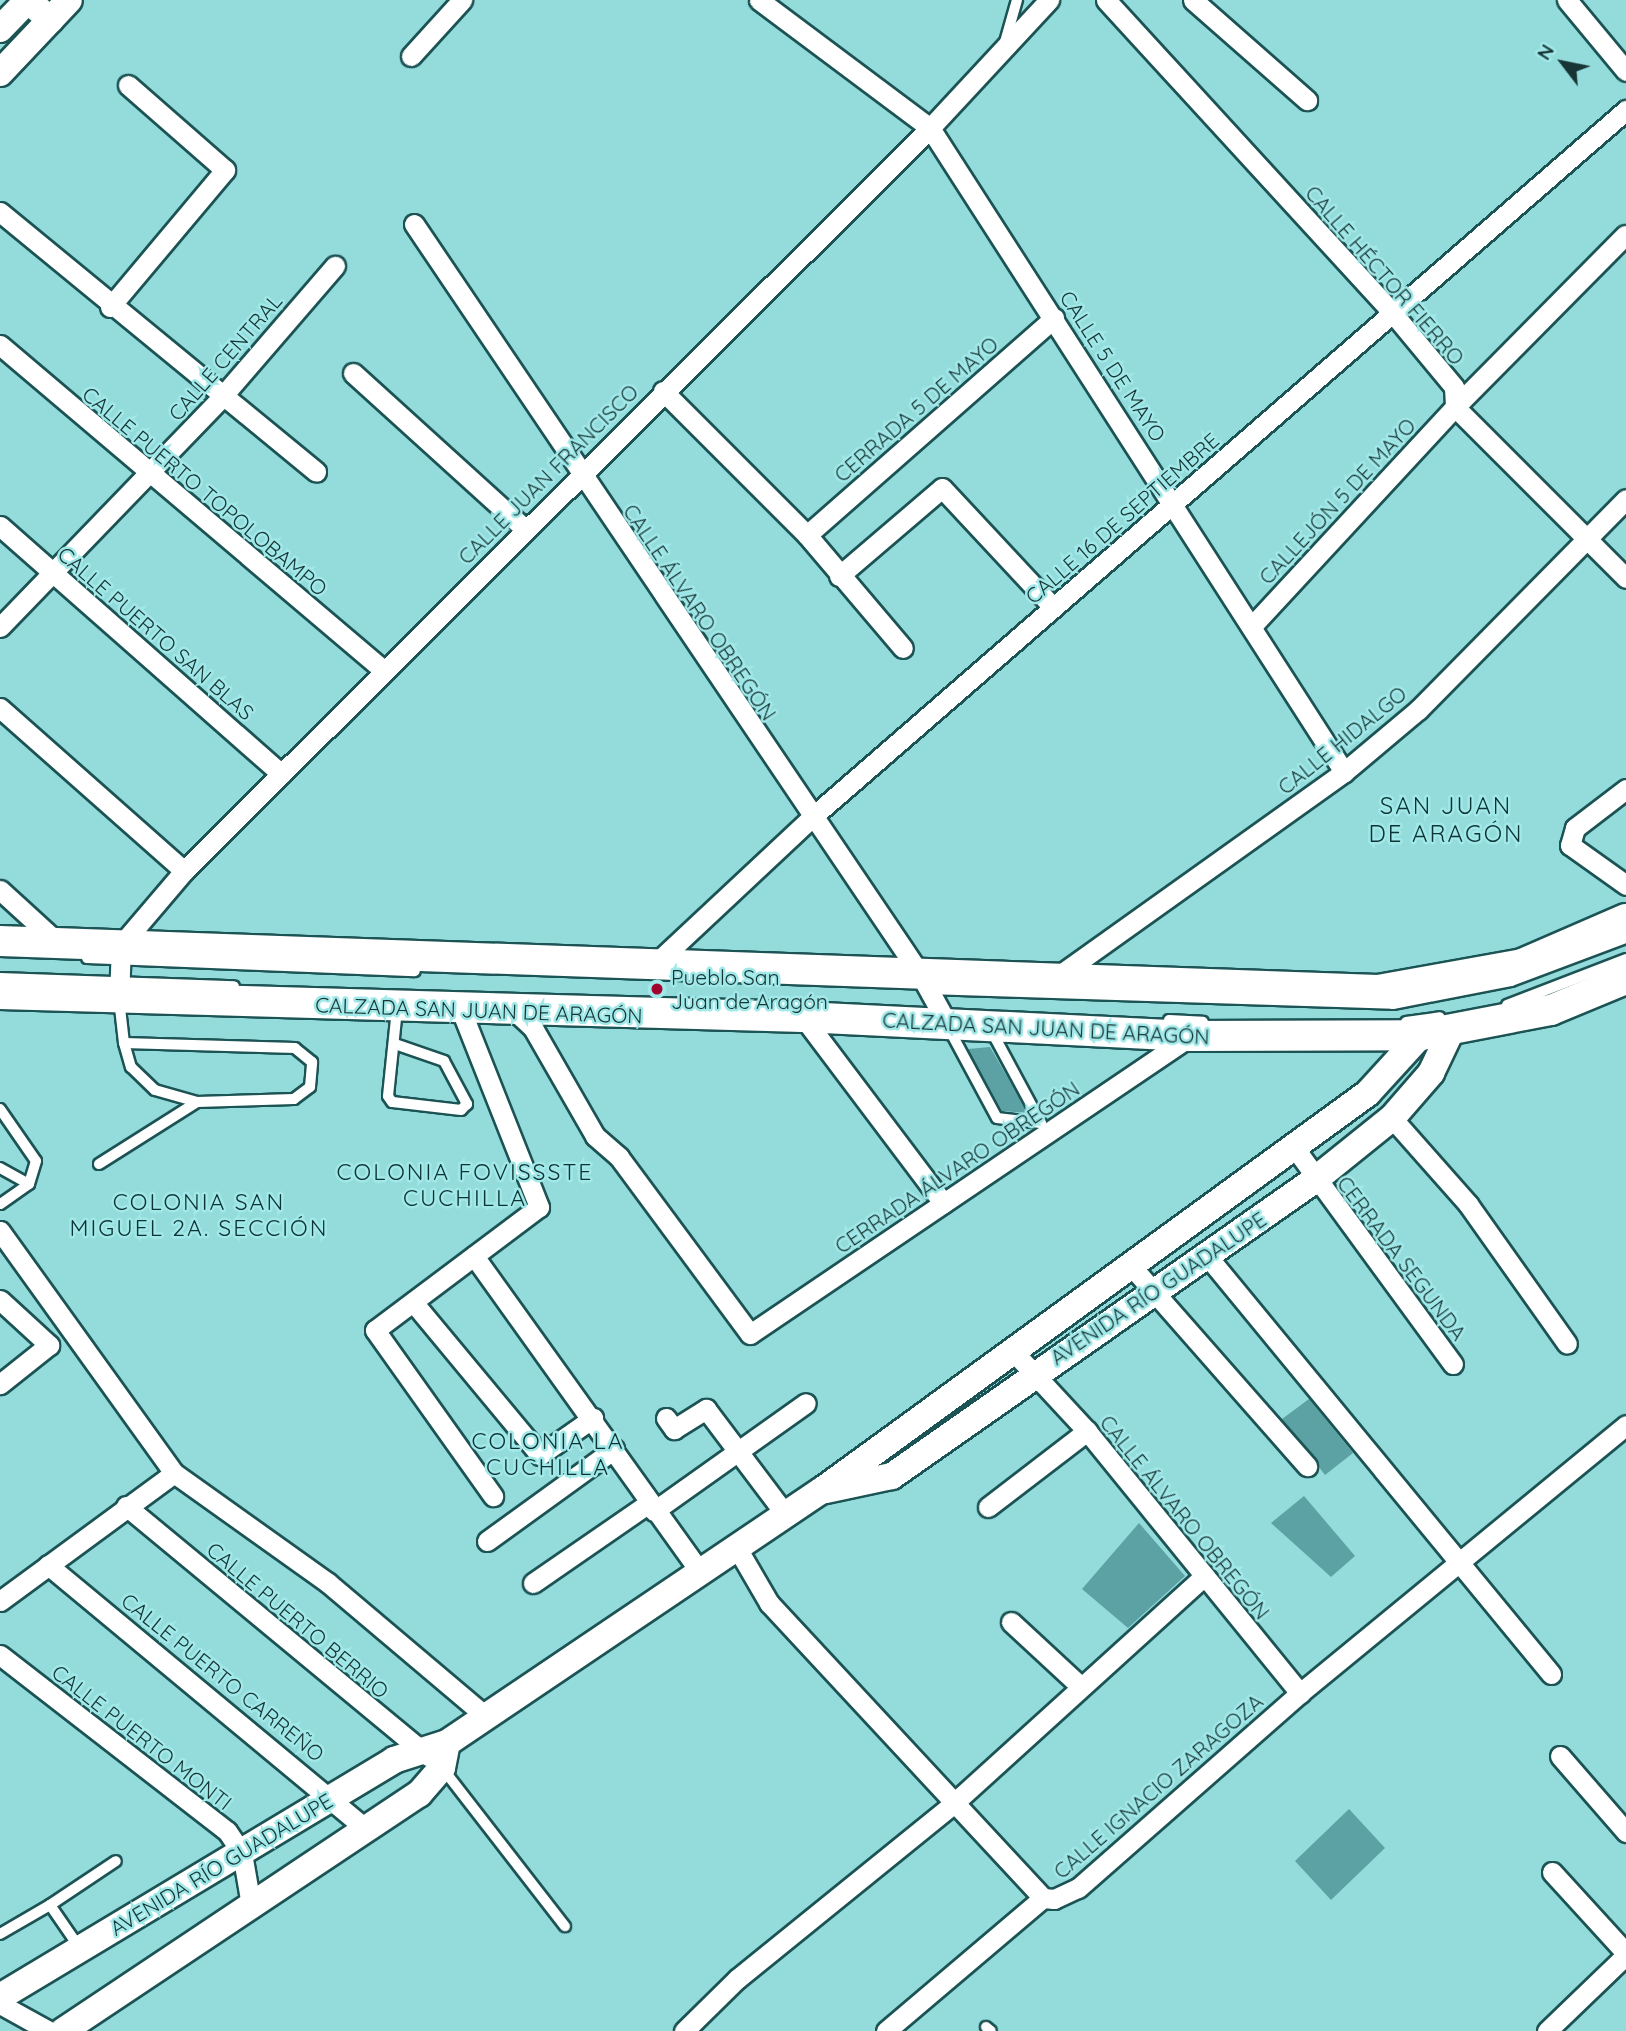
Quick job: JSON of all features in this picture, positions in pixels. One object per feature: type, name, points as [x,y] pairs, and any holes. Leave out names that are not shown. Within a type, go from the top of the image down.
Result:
[{"type":"main road","name":"CALZADA SAN JUAN DE ARAGÓN","points":[[0,994],[120,972],[653,966],[925,982],[1053,979],[1378,990],[1522,964],[1626,919]]},
{"type":"main road","name":"CALZADA SAN JUAN DE ARAGÓN","points":[[0,941],[57,942],[120,972],[397,1008],[944,1018],[989,1027],[1190,1036],[1421,1035],[1551,1010],[1626,979]]},
{"type":"street","points":[[0,29],[28,0],[50,20]]},
{"type":"street","points":[[0,73],[69,0]]},
{"type":"street","points":[[759,0],[930,128]]},
{"type":"street","name":"CALLE JUAN FRANCISCO","points":[[120,972],[184,871],[382,669],[930,128],[1049,0]]},
{"type":"street","name":"CALLE HÉCTOR FIERRO","points":[[1105,0],[1391,311],[1454,387],[1455,407],[1585,540],[1626,578]]},
{"type":"street","points":[[1193,0],[1307,100]]},
{"type":"street","points":[[1567,0],[1626,71]]},
{"type":"street","points":[[411,56],[453,3]]},
{"type":"street","points":[[110,307],[225,170],[128,85]]},
{"type":"street","name":"CALLE 16 DE SEPTIEMBRE","points":[[653,966],[811,818],[1175,503],[1391,311],[1626,110]]},
{"type":"street","name":"CALLE 5 DE MAYO","points":[[930,128],[1175,503],[1344,772]]},
{"type":"street","points":[[0,212],[220,399],[316,472]]},
{"type":"street","name":"CALLE ÁLVARO OBREGÓN","points":[[414,224],[579,474],[925,982],[944,1018]]},
{"type":"street","name":"CALLEJÓN 5 DE MAYO","points":[[1252,626],[1455,407],[1625,235]]},
{"type":"street","name":"CALLE CENTRAL","points":[[0,627],[220,399],[335,266]]},
{"type":"street","name":"CERRADA 5 DE MAYO","points":[[807,535],[1054,318]]},
{"type":"street","name":"CALLE PUERTO TOPOLOBAMPO","points":[[0,345],[148,476],[382,669]]},
{"type":"street","points":[[353,373],[525,529]]},
{"type":"street","points":[[663,391],[807,535],[839,576],[904,648]]},
{"type":"street","points":[[839,576],[942,488],[1053,607]]},
{"type":"street","name":"CALLE HIDALGO","points":[[1053,979],[1344,772],[1418,710],[1626,499]]},
{"type":"street","name":"CALLE PUERTO SAN BLAS","points":[[0,526],[281,774]]},
{"type":"street","points":[[0,708],[184,871]]},
{"type":"street","points":[[1626,789],[1570,836],[1577,854],[1626,885]]},
{"type":"street","points":[[0,890],[57,942]]},
{"type":"street","points":[[461,1010],[539,1207],[375,1330],[493,1496]]},
{"type":"street","name":"CERRADA ÁLVARO OBREGÓN","points":[[516,1012],[533,1028],[595,1136],[619,1157],[750,1334],[943,1203],[1045,1126],[1190,1036]]},
{"type":"street","points":[[803,1017],[943,1203]]},
{"type":"street","name":"AVENIDA RÍO GUADALUPE","points":[[821,1491],[891,1476],[1032,1372],[1208,1257],[1315,1179],[1392,1118],[1431,1073],[1452,1029]]},
{"type":"street","name":"AVENIDA RÍO GUADALUPE","points":[[63,2031],[419,1794],[445,1756],[484,1715],[821,1491],[1011,1349],[1133,1268],[1368,1093],[1421,1035]]},
{"type":"street","points":[[1392,1118],[1468,1204],[1567,1344]]},
{"type":"street","name":"CERRADA SEGUNDA","points":[[1294,1147],[1452,1364]]},
{"type":"street","points":[[0,1231],[174,1473],[328,1583],[484,1715]]},
{"type":"street","points":[[474,1256],[593,1418],[652,1507],[699,1570]]},
{"type":"street","points":[[1208,1257],[1551,1674]]},
{"type":"street","points":[[1133,1268],[1157,1290],[1307,1466]]},
{"type":"street","points":[[0,1300],[7,1321],[26,1328],[33,1324],[49,1346],[0,1384]]},
{"type":"street","points":[[413,1302],[540,1455],[593,1418]]},
{"type":"street","name":"CALLE ÁLVARO OBREGÓN","points":[[1011,1349],[1087,1431],[1300,1693]]},
{"type":"street","points":[[533,1583],[738,1455],[806,1404]]},
{"type":"street","points":[[666,1418],[674,1429],[706,1409],[738,1455],[786,1515]]},
{"type":"street","name":"CALLE IGNACIO ZARAGOZA","points":[[737,1548],[769,1603],[954,1803],[1044,1898],[1066,1896],[1300,1693],[1463,1565],[1626,1425]]},
{"type":"street","points":[[988,1507],[1087,1431]]},
{"type":"street","points":[[487,1541],[614,1448]]},
{"type":"street","points":[[0,1601],[174,1473]]},
{"type":"street","name":"CALLE PUERTO BERRIO","points":[[126,1506],[418,1748]]},
{"type":"street","name":"CALLE PUERTO CARREÑO","points":[[48,1565],[334,1796],[365,1828]]},
{"type":"street","points":[[684,2031],[780,1943],[954,1803],[1078,1684],[1204,1576]]},
{"type":"street","points":[[1011,1622],[1078,1684]]},
{"type":"street","name":"CALLE PUERTO MONTI","points":[[0,1655],[227,1831],[242,1853],[251,1905]]},
{"type":"street","name":"AVENIDA RÍO GUADALUPE","points":[[0,1997],[79,1947],[418,1748],[445,1756]]},
{"type":"street","points":[[1560,1756],[1626,1832]]},
{"type":"street","points":[[1548,2031],[1626,1954],[1552,1872]]},
{"type":"street","points":[[886,2031],[1044,1898]]},
{"type":"street","points":[[0,2004],[49,2031]]},
{"type":"lane","points":[[1002,49],[1017,0]]},
{"type":"lane","points":[[482,972],[925,982],[1393,1004],[1511,981],[1626,938]]},
{"type":"lane","points":[[0,952],[120,972],[244,986]]},
{"type":"lane","points":[[1158,1020],[1391,1024],[1498,1008],[1626,959]]},
{"type":"lane","points":[[0,978],[120,972],[426,971]]},
{"type":"lane","points":[[120,972],[124,1043],[141,1081],[197,1102],[294,1100],[310,1087],[312,1062],[295,1048],[124,1043]]},
{"type":"lane","points":[[286,988],[944,1018],[1077,1016]]},
{"type":"lane","points":[[395,1044],[444,1061],[467,1104],[461,1110],[392,1102],[395,1044],[397,1008]]},
{"type":"lane","points":[[944,1018],[997,1118],[1045,1126]]},
{"type":"lane","points":[[989,1027],[1045,1126]]},
{"type":"lane","points":[[99,1164],[197,1102]]},
{"type":"lane","points":[[0,1109],[36,1161],[29,1184],[0,1204]]},
{"type":"lane","points":[[0,1168],[29,1184]]},
{"type":"lane","points":[[445,1756],[565,1926]]},
{"type":"lane","points":[[0,1934],[116,1861]]},
{"type":"lane","points":[[50,1905],[79,1947]]},
{"type":"building","points":[[990,1047],[1027,1113],[1002,1111],[968,1049]]},
{"type":"building","points":[[1309,1399],[1353,1453],[1325,1475],[1282,1419]]},
{"type":"building","points":[[1304,1496],[1355,1556],[1331,1577],[1271,1523]]},
{"type":"building","points":[[1139,1523],[1185,1576],[1128,1628],[1082,1589]]},
{"type":"building","points":[[1349,1809],[1385,1848],[1331,1900],[1295,1861]]},
{"type":"place","name":"Pueblo San Juan de Aragón","points":[[657,989]]},
{"type":"district","name":"SAN JUAN DE ARAGÓN","points":[[1446,820]]},
{"type":"district","name":"COLONIA FOVISSSTE CUCHILLA","points":[[465,1185]]},
{"type":"district","name":"COLONIA SAN MIGUEL 2A. SECCIÓN","points":[[199,1215]]},
{"type":"district","name":"COLONIA LA CUCHILLA","points":[[548,1454]]}]
